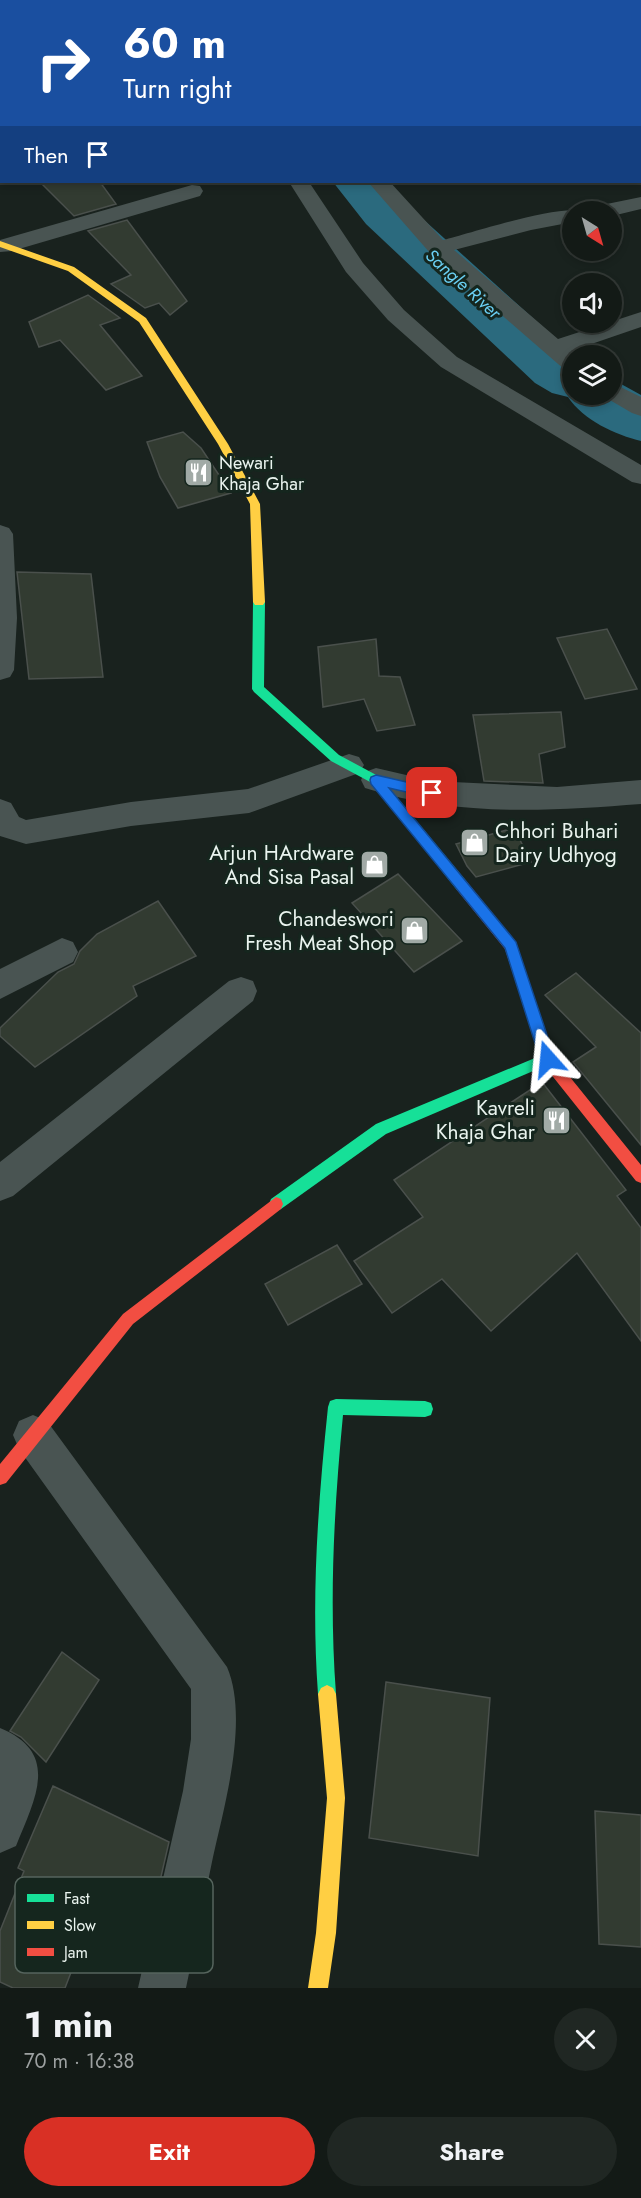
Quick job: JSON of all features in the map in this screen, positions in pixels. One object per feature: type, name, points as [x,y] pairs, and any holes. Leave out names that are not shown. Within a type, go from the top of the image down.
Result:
[{"type":"street","points":[[300,183],[354,267],[396,315],[449,362],[641,476]]},
{"type":"street","points":[[380,183],[438,248],[562,357]]},
{"type":"street","points":[[2,245],[192,191]]},
{"type":"street","points":[[622,207],[641,203]]},
{"type":"street","points":[[438,248],[562,218]]},
{"type":"street","points":[[2,245],[71,269],[143,320],[222,444],[255,504],[259,583],[258,689],[335,758],[376,780],[432,793],[557,799],[641,792]]},
{"type":"street","points":[[552,349],[641,319]]},
{"type":"street","points":[[622,397],[641,408]]},
{"type":"street","points":[[0,534],[3,618],[0,670]]},
{"type":"street","points":[[0,811],[8,826],[26,832],[131,814],[249,801],[349,765]]},
{"type":"street","points":[[376,780],[511,946],[548,1059],[641,1176]]},
{"type":"street","points":[[0,985],[62,952]]},
{"type":"street","points":[[0,1184],[241,991]]},
{"type":"street","points":[[0,1477],[128,1319],[258,1217],[381,1129],[548,1059]]},
{"type":"street","points":[[318,1988],[326,1933],[336,1798],[322,1642],[325,1514],[336,1407],[425,1409]]},
{"type":"street","points":[[33,1435],[212,1682],[213,1739],[205,1791],[186,1877]]},
{"type":"street","points":[[0,1750],[17,1766],[14,1791],[0,1830]]},
{"type":"street","points":[[162,1988],[165,1973]]},
{"type":"building","points":[[41,183],[101,183],[116,204],[74,216]]},
{"type":"building","points":[[127,220],[187,301],[170,315],[159,303],[145,308],[111,284],[131,275],[88,231]]},
{"type":"building","points":[[88,295],[120,318],[100,325],[142,376],[106,390],[60,340],[39,347],[29,322]]},
{"type":"building","points":[[183,432],[201,448],[231,493],[178,508],[160,477],[147,442]]},
{"type":"building","points":[[17,572],[91,574],[103,677],[29,679]]},
{"type":"building","points":[[607,629],[637,689],[585,699],[557,638]]},
{"type":"building","points":[[376,639],[379,676],[400,677],[415,725],[377,731],[364,699],[323,707],[318,647]]},
{"type":"building","points":[[561,712],[565,747],[539,754],[543,783],[484,781],[473,715]]},
{"type":"building","points":[[514,828],[531,862],[476,877],[467,866],[456,844]]},
{"type":"building","points":[[398,874],[462,941],[414,972],[352,903]]},
{"type":"building","points":[[158,901],[196,956],[133,986],[137,996],[35,1067],[0,1036],[0,1028],[58,972],[74,964],[80,951],[97,934]]},
{"type":"building","points":[[576,973],[641,1033],[641,1145],[573,1062],[596,1047],[545,995]]},
{"type":"building","points":[[542,1082],[626,1190],[617,1196],[641,1228],[641,1341],[577,1253],[491,1331],[442,1279],[392,1313],[354,1261],[423,1217],[394,1180]]},
{"type":"building","points":[[337,1245],[362,1284],[288,1325],[265,1284]]},
{"type":"building","points":[[62,1652],[99,1680],[46,1762],[21,1737],[10,1731]]},
{"type":"building","points":[[386,1682],[490,1698],[478,1856],[369,1838]]},
{"type":"building","points":[[53,1786],[169,1842],[161,1877],[22,1877],[24,1871],[18,1868]]},
{"type":"building","points":[[595,1811],[641,1815],[641,1947],[599,1944]]},
{"type":"building","points":[[15,1894],[15,1973],[71,1973],[65,1988],[13,1988],[0,1982],[0,1931]]},
{"type":"waterway","name":"Sangle River","points":[[360,183],[385,213],[562,374]]},
{"type":"waterway","name":"Sangle River","points":[[614,405],[641,422]]},
{"type":"traffic: fast","points":[[259,602],[258,689],[335,758],[376,780],[462,886]]},
{"type":"traffic: fast","points":[[276,1204],[381,1129],[547,1059]]},
{"type":"traffic: fast","points":[[327,1694],[323,1622],[324,1550],[336,1407],[425,1409]]},
{"type":"traffic: slow","points":[[0,244],[71,269],[143,320],[223,444],[255,504],[259,602]]},
{"type":"traffic: slow","points":[[318,1988],[326,1933],[336,1798],[327,1694]]},
{"type":"traffic: jam","points":[[462,886],[511,946],[547,1059],[641,1176]]},
{"type":"traffic: jam","points":[[0,1477],[128,1319],[276,1204]]},
{"type":"place","name":"Newari Khaja Ghar","points":[[198,473]]},
{"type":"place","name":"Chhori Buhari Dairy Udhyog","points":[[474,843]]},
{"type":"place","name":"Arjun HArdware And Sisa Pasal","points":[[375,865]]},
{"type":"place","name":"Chandeswori Fresh Meat Shop","points":[[415,931]]},
{"type":"place","name":"Kavreli Khaja Ghar","points":[[556,1120]]},
{"type":"route","points":[[432,793],[376,780],[511,946],[548,1059]]}]
